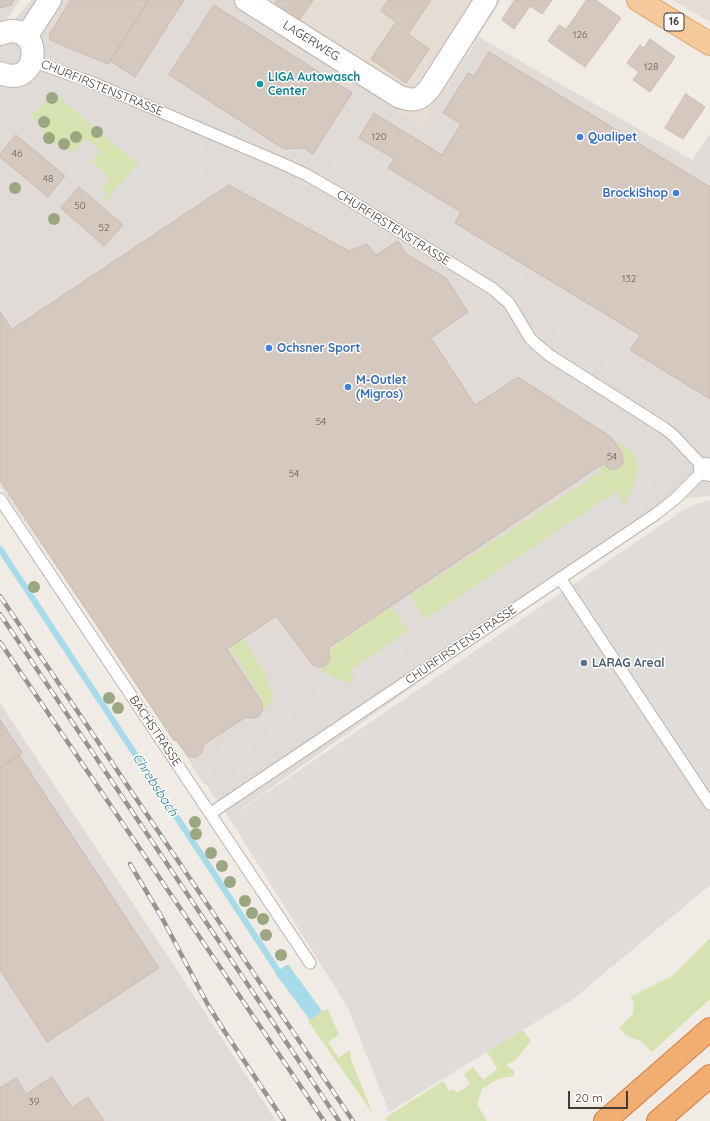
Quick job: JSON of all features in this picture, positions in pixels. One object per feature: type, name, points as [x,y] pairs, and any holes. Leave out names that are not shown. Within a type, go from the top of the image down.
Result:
[{"type":"highway","points":[[606,1121],[710,1029]]},
{"type":"highway","points":[[658,1121],[710,1076]]},
{"type":"main road","name":"16","points":[[638,0],[710,44]]},
{"type":"street","points":[[26,37],[50,0]]},
{"type":"street","name":"LAGERWEG","points":[[246,0],[398,96],[408,100],[415,100],[424,95],[430,88],[486,0]]},
{"type":"street","points":[[0,34],[14,31],[20,33],[30,42],[34,54],[32,61],[25,72],[12,76],[0,73]]},
{"type":"lane","name":"CHURFIRSTENSTRASSE","points":[[32,61],[91,82],[281,163],[307,175],[338,193],[498,293],[509,304],[530,338],[536,344],[673,434],[707,469],[666,507],[211,813]]},
{"type":"lane","name":"BACHSTRASSE","points":[[0,499],[310,963]]},
{"type":"lane","points":[[560,578],[710,804]]},
{"type":"shaded area","points":[[0,0],[20,0],[0,30]]},
{"type":"shaded area","points":[[31,0],[237,0],[423,126],[479,37],[692,160],[710,134],[710,496],[675,499],[229,818],[0,486],[0,38]]},
{"type":"shaded area","points":[[237,0],[501,0],[424,126]]},
{"type":"shaded area","points":[[673,0],[710,0],[710,22]]},
{"type":"shaded area","points":[[65,82],[193,135],[205,147],[207,163],[200,180],[132,226],[105,201],[138,163],[57,93]]},
{"type":"shaded area","points":[[337,152],[528,270],[519,284],[329,167]]},
{"type":"shaded area","points":[[560,323],[603,351],[595,363],[552,336]]},
{"type":"shaded area","points":[[609,354],[710,418],[710,435],[602,367]]},
{"type":"shaded area","points":[[546,374],[655,448],[658,468],[646,503],[636,514],[625,505],[639,468],[635,455],[620,442],[537,386]]},
{"type":"shaded area","points":[[615,492],[624,507],[449,626],[425,620]]},
{"type":"shaded area","name":"LARAG Areal","points":[[710,500],[710,885],[572,1000],[389,1112],[347,1006],[229,818],[686,508]]},
{"type":"shaded area","points":[[408,632],[405,653],[365,681],[371,691],[333,716],[307,678],[320,670],[338,695],[354,684],[358,684],[351,672]]},
{"type":"shaded area","points":[[0,703],[171,961],[276,1121],[0,1121]]},
{"type":"shaded area","points":[[284,703],[305,735],[280,752],[258,720]]},
{"type":"shaded area","points":[[242,732],[263,763],[240,778],[219,747]]},
{"type":"shaded area","points":[[203,758],[216,776],[204,784],[191,765]]},
{"type":"green space","points":[[54,93],[138,164],[105,201],[103,198],[107,194],[102,189],[111,179],[92,161],[101,151],[86,139],[73,153],[59,142],[58,145],[51,140],[44,133],[44,127],[31,116]]},
{"type":"green space","points":[[620,442],[634,454],[637,459],[638,466],[636,480],[625,505],[599,468],[603,465],[610,469],[616,470],[622,465],[624,456],[616,444]]},
{"type":"green space","points":[[601,472],[615,492],[425,620],[410,595]]},
{"type":"green space","points":[[391,607],[408,631],[349,671],[355,683],[336,678],[318,668],[325,667],[328,663],[330,659],[329,649]]},
{"type":"green space","points":[[243,639],[263,671],[271,689],[271,703],[260,713],[261,698],[230,647]]},
{"type":"green space","points":[[710,938],[710,999],[652,1052],[642,1042],[627,1036],[619,1028],[633,1014],[634,1002],[630,997],[672,976]]},
{"type":"green space","points":[[328,1009],[339,1035],[328,1042],[339,1058],[349,1050],[351,1054],[350,1057],[373,1114],[308,1021],[322,1011]]},
{"type":"green space","points":[[521,1027],[531,1041],[516,1060],[506,1065],[514,1071],[514,1076],[498,1079],[482,1089],[477,1104],[487,1121],[387,1121],[385,1118],[443,1081],[449,1091],[453,1089],[457,1093],[470,1084],[464,1074],[473,1067],[483,1080],[497,1069],[490,1056],[485,1052]]},
{"type":"water","points":[[288,964],[322,1011],[310,1020],[275,973]]},
{"type":"building","points":[[0,0],[14,0],[11,5],[0,8]]},
{"type":"building","points":[[71,0],[149,0],[108,64],[50,40],[50,34]]},
{"type":"building","points":[[149,0],[184,0],[135,77],[110,61]]},
{"type":"building","points":[[277,0],[313,0],[299,21],[274,5]]},
{"type":"building","points":[[389,0],[431,0],[408,34],[429,49],[406,83],[371,59],[396,22],[381,11]]},
{"type":"building","points":[[515,0],[552,0],[542,14],[530,6],[514,29],[502,20]]},
{"type":"building","points":[[587,0],[596,0],[621,18],[585,67],[548,41],[559,25],[566,29]]},
{"type":"building","name":"LIGA Autowasch Center","points":[[214,5],[352,93],[313,154],[304,148],[284,149],[169,75]]},
{"type":"building","points":[[650,39],[675,57],[650,92],[633,80],[639,72],[627,63],[640,45],[644,48]]},
{"type":"building","points":[[489,52],[710,187],[710,399],[630,350],[640,335],[455,223],[461,212],[388,168],[394,159],[359,138],[374,113],[442,155],[461,124],[443,113],[468,73],[474,76]]},
{"type":"building","points":[[686,94],[705,107],[683,139],[665,128]]},
{"type":"building","points":[[16,135],[65,176],[48,197],[0,157],[0,154]]},
{"type":"building","points":[[229,185],[349,251],[367,244],[376,255],[398,241],[405,253],[447,279],[468,312],[431,338],[475,405],[518,377],[611,437],[622,453],[623,463],[616,469],[609,469],[604,464],[598,467],[328,648],[330,658],[329,662],[325,666],[320,667],[312,664],[276,616],[227,649],[261,701],[263,709],[259,716],[255,718],[246,717],[205,744],[201,753],[197,757],[192,757],[188,756],[176,740],[174,741],[0,480],[0,312],[12,329]]},
{"type":"building","points":[[79,187],[123,225],[104,246],[61,208]]},
{"type":"building","points":[[0,720],[22,753],[0,768]]},
{"type":"building","points":[[19,755],[159,968],[47,1042],[0,970],[0,768]]},
{"type":"building","points":[[52,1077],[72,1108],[88,1097],[104,1121],[0,1121],[0,1088],[16,1078],[26,1094]]},
{"type":"waterway","name":"Chrebsbach","points":[[0,549],[282,977]]},
{"type":"railway","points":[[0,596],[353,1121]]},
{"type":"railway","points":[[0,614],[339,1121]]},
{"type":"railway","points":[[0,642],[324,1121]]},
{"type":"railway","points":[[130,864],[161,916],[208,1005],[284,1121]]},
{"type":"place","name":"LIGA Autowasch Center","points":[[260,84]]},
{"type":"place","name":"Qualipet","points":[[580,137]]},
{"type":"place","name":"BrockiShop","points":[[676,193]]},
{"type":"place","name":"Ochsner Sport","points":[[269,348]]},
{"type":"place","name":"M-Outlet (Migros)","points":[[348,387]]},
{"type":"place","name":"LARAG Areal","points":[[584,663]]}]
